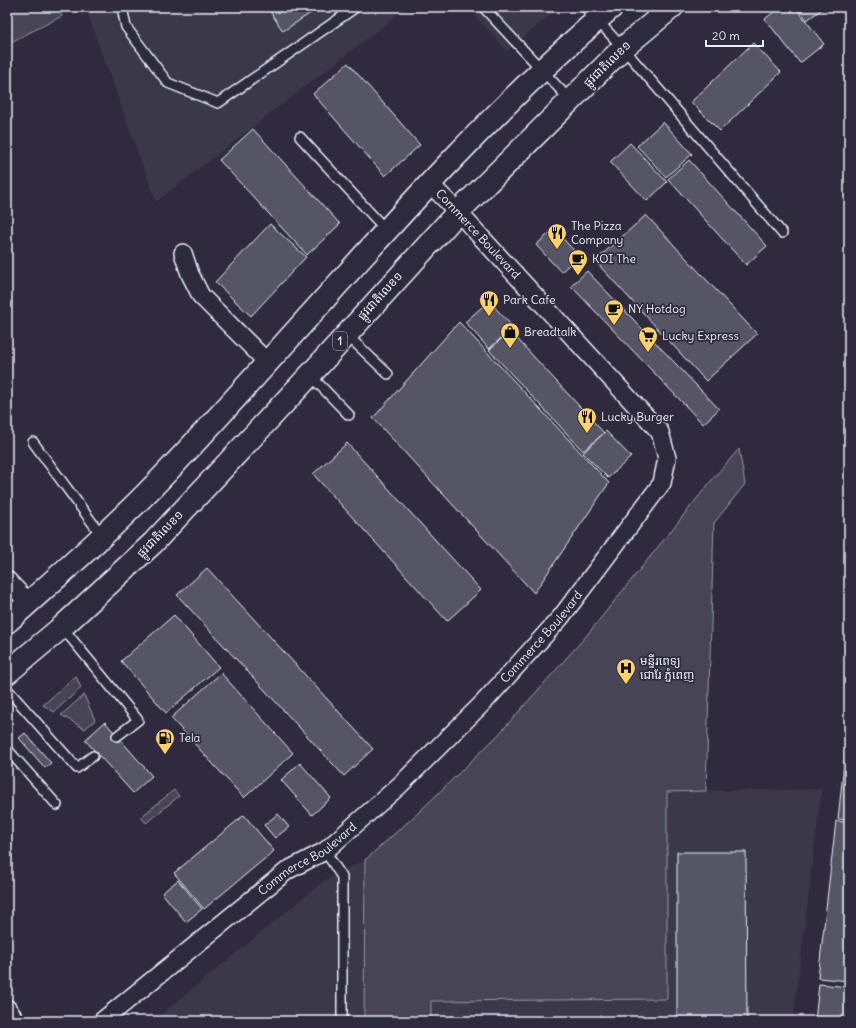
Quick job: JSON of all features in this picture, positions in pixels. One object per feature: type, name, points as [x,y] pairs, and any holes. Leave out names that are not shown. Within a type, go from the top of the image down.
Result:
[{"type":"highway","name":"ផ្លូវជាតិលេខ១","points":[[7,673],[62,627],[153,543],[310,375],[458,212],[623,48],[672,7]]},
{"type":"highway","points":[[7,622],[102,537],[168,471],[430,184],[501,110],[542,71],[598,11]]},
{"type":"street","name":"Commerce Boulevard","points":[[107,1019],[288,870],[325,851],[400,785],[484,702],[556,622],[662,483],[667,458],[660,432],[458,212],[430,184]]},
{"type":"street","points":[[184,253],[190,274],[201,296],[268,362]]},
{"type":"street","points":[[7,580],[29,603]]},
{"type":"street","points":[[7,1008],[16,1021]]},
{"type":"lane","points":[[122,7],[126,27],[168,83],[218,103],[356,7]]},
{"type":"lane","points":[[482,7],[570,100]]},
{"type":"lane","points":[[598,11],[623,48],[782,233]]},
{"type":"lane","points":[[300,137],[387,230]]},
{"type":"lane","points":[[346,334],[388,374]]},
{"type":"lane","points":[[310,375],[349,415]]},
{"type":"lane","points":[[33,442],[102,537]]},
{"type":"lane","points":[[62,627],[138,720],[117,736]]},
{"type":"lane","points":[[7,689],[77,768],[92,756]]},
{"type":"lane","points":[[7,749],[57,805]]},
{"type":"lane","points":[[325,851],[342,877],[342,1021]]},
{"type":"shaded area","points":[[7,7],[59,7],[62,16],[7,44]]},
{"type":"shaded area","points":[[85,7],[408,7],[156,202]]},
{"type":"shaded area","points":[[467,7],[560,7],[507,51]]},
{"type":"shaded area","name":"មន្ទីរពេទ្យ ជោរែ ភ្នំពេញ","points":[[739,449],[745,484],[714,523],[706,791],[822,789],[793,1021],[153,1021],[325,880],[365,860],[419,812],[498,735],[587,635],[716,475]]},
{"type":"shaded area","name":"មន្ទីរពេទ្យ ជោរែ ភ្នំពេញ","points":[[739,449],[745,484],[714,523],[706,791],[667,792],[667,999],[431,1001],[431,1021],[364,1021],[365,860],[419,812],[498,735],[587,635],[716,475]]},
{"type":"shaded area","points":[[76,676],[81,688],[54,712],[43,705]]},
{"type":"shaded area","points":[[84,695],[95,720],[85,729],[61,715]]},
{"type":"shaded area","points":[[174,790],[179,796],[146,823],[141,817]]},
{"type":"building","points":[[267,7],[320,7],[283,31]]},
{"type":"building","points":[[780,7],[795,7],[824,44],[800,63],[765,19]]},
{"type":"building","points":[[797,7],[825,7],[807,20]]},
{"type":"building","points":[[838,7],[849,7],[849,13],[845,16]]},
{"type":"building","points":[[753,43],[781,72],[720,131],[691,102]]},
{"type":"building","points":[[348,63],[420,145],[385,176],[313,94]]},
{"type":"building","points":[[663,122],[692,154],[666,177],[637,146]]},
{"type":"building","points":[[253,129],[340,224],[307,255],[219,160]]},
{"type":"building","points":[[630,143],[667,182],[647,201],[610,162]]},
{"type":"building","points":[[689,160],[767,246],[746,265],[668,179]]},
{"type":"building","points":[[646,215],[757,334],[706,381],[595,261]]},
{"type":"building","points":[[270,224],[306,257],[251,316],[215,282]]},
{"type":"building","points":[[554,229],[579,256],[561,272],[536,245]]},
{"type":"building","points":[[587,271],[719,409],[703,424],[571,286]]},
{"type":"building","points":[[489,301],[513,327],[489,349],[465,322]]},
{"type":"building","points":[[459,322],[609,483],[534,593],[373,418]]},
{"type":"building","points":[[510,331],[604,433],[583,451],[489,350]]},
{"type":"building","points":[[606,431],[631,457],[608,478],[583,453]]},
{"type":"building","points":[[347,443],[481,590],[447,621],[313,474]]},
{"type":"building","points":[[207,568],[373,749],[344,776],[177,595]]},
{"type":"building","points":[[174,615],[219,667],[166,713],[121,661]]},
{"type":"building","points":[[221,673],[293,753],[244,798],[171,718]]},
{"type":"building","points":[[849,717],[849,820],[838,819]]},
{"type":"building","points":[[105,722],[152,776],[133,793],[85,740]]},
{"type":"building","points":[[25,733],[51,763],[45,768],[19,738]]},
{"type":"building","points":[[300,763],[331,798],[312,815],[281,780]]},
{"type":"building","points":[[278,814],[289,827],[275,838],[264,825]]},
{"type":"building","points":[[244,815],[274,851],[204,909],[174,873]]},
{"type":"building","points":[[836,821],[849,823],[849,981],[818,978]]},
{"type":"building","points":[[677,852],[746,852],[747,1021],[677,1021]]},
{"type":"building","points":[[178,880],[202,909],[186,922],[162,893]]},
{"type":"building","points":[[819,984],[849,987],[849,1021],[815,1021]]},
{"type":"place","name":"The Pizza Company","points":[[557,250]]},
{"type":"place","name":"KOI The","points":[[578,276]]},
{"type":"place","name":"Park Cafe","points":[[489,317]]},
{"type":"place","name":"NY Hotdog","points":[[614,326]]},
{"type":"place","name":"Breadtalk","points":[[510,349]]},
{"type":"place","name":"Lucky Express","points":[[648,353]]},
{"type":"place","name":"Lucky Burger","points":[[587,434]]},
{"type":"place","name":"មន្ទីរពេទ្យ ជោរែ ភ្នំពេញ","points":[[626,685]]},
{"type":"place","name":"Tela","points":[[165,755]]}]
